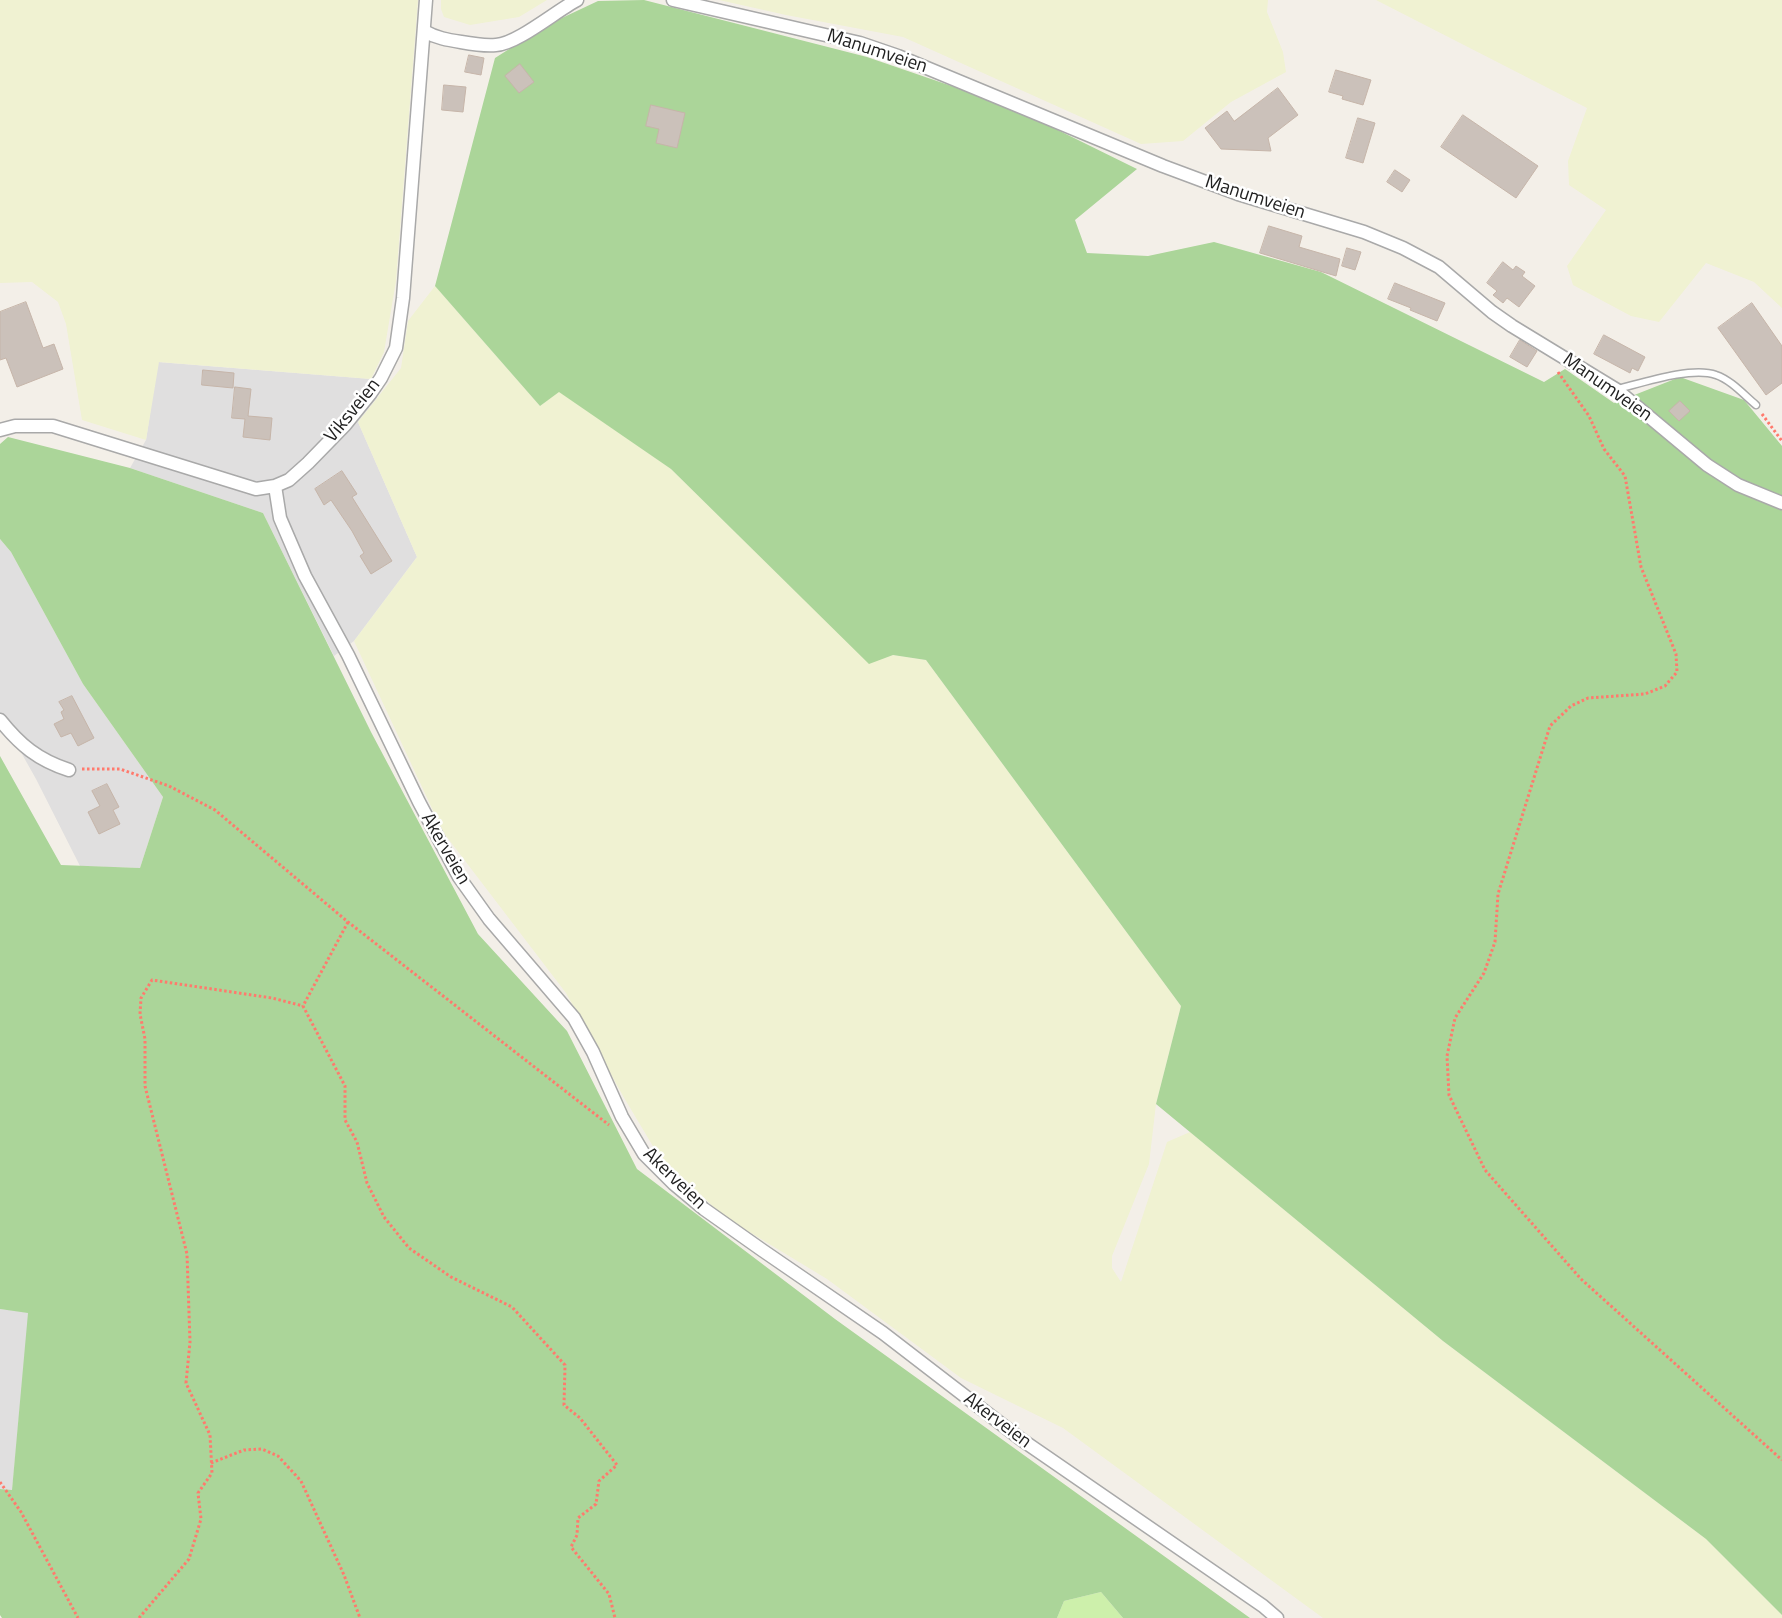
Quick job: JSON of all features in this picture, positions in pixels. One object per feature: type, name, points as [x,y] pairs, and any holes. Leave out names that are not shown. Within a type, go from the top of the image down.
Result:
[{"type":"street","name":"Viksveien","points":[[0,430],[15,426],[53,426],[256,489],[275,486],[289,480],[308,463],[345,425],[370,394],[396,348],[402,298],[426,0]]},
{"type":"street","points":[[424,32],[434,37],[478,45],[497,45],[515,40],[577,0]]},
{"type":"street","name":"Manumveien","points":[[674,0],[860,43],[898,56],[1163,166],[1230,191],[1386,240],[1439,268],[1512,326],[1616,390],[1707,465],[1738,485],[1782,503]]},
{"type":"street","name":"Akerveien","points":[[275,486],[280,518],[305,576],[348,655],[419,802],[459,877],[489,919],[574,1018],[593,1052],[622,1116],[644,1154],[674,1184],[704,1209],[884,1333],[1022,1440],[1263,1606],[1277,1618]]},
{"type":"street","points":[[0,720],[25,747],[50,764],[69,770]]},
{"type":"lane","points":[[1616,390],[1690,372],[1716,374],[1732,384],[1756,405]]},
{"type":"path","points":[[1558,371],[1589,416],[1604,449],[1624,476],[1641,567],[1676,654],[1677,672],[1665,686],[1646,694],[1588,698],[1571,706],[1550,726],[1498,894],[1495,942],[1484,973],[1455,1018],[1446,1056],[1449,1095],[1485,1170],[1581,1279],[1782,1460]]},
{"type":"path","points":[[1756,405],[1782,442]]},
{"type":"path","points":[[69,770],[120,769],[170,786],[214,810],[348,922],[614,1127]]},
{"type":"path","points":[[303,1006],[348,922]]},
{"type":"path","points":[[140,1618],[189,1559],[201,1519],[198,1493],[212,1473],[210,1435],[186,1383],[190,1342],[187,1254],[145,1086],[144,1039],[140,1014],[140,998],[152,980],[272,998],[303,1006],[346,1086],[345,1120],[358,1142],[366,1184],[384,1217],[409,1248],[451,1278],[512,1307],[565,1365],[564,1405],[580,1418],[617,1465],[599,1481],[596,1504],[578,1518],[578,1535],[571,1548],[609,1594],[615,1618]]},
{"type":"path","points":[[211,1463],[244,1450],[262,1449],[278,1456],[301,1481],[344,1575],[360,1618]]},
{"type":"path","points":[[0,1482],[21,1512],[78,1618]]},
{"type":"shaded area","points":[[158,362],[371,379],[377,398],[358,422],[417,557],[354,641],[334,656],[263,513],[130,468],[146,440]]},
{"type":"shaded area","points":[[0,539],[11,552],[83,684],[163,797],[140,868],[80,866],[36,779],[0,715]]},
{"type":"shaded area","points":[[0,1309],[29,1312],[12,1491],[0,1489]]},
{"type":"green space","points":[[0,0],[418,0],[396,281],[384,352],[371,379],[159,362],[146,440],[82,420],[66,324],[58,302],[32,282],[0,283]]},
{"type":"green space","points":[[441,0],[547,0],[519,17],[470,25],[444,17],[441,9]]},
{"type":"green space","points":[[644,0],[867,57],[1007,105],[1137,169],[1075,220],[1087,253],[1148,256],[1214,242],[1321,272],[1544,382],[1565,369],[1614,403],[1680,377],[1744,400],[1782,446],[1782,1615],[1706,1539],[1443,1341],[1156,1104],[1181,1006],[926,660],[893,655],[869,664],[671,469],[559,392],[540,406],[435,286],[495,58],[547,25],[598,1]]},
{"type":"green space","points":[[719,0],[1268,0],[1267,12],[1283,52],[1286,72],[1231,102],[1183,141],[1141,144],[903,37]]},
{"type":"green space","points":[[1376,0],[1782,0],[1782,308],[1754,282],[1706,263],[1659,322],[1631,316],[1573,285],[1567,266],[1606,210],[1569,185],[1568,161],[1587,108]]},
{"type":"green space","points":[[435,286],[540,406],[559,391],[671,469],[869,663],[893,655],[926,660],[1181,1006],[1156,1104],[1149,1164],[1112,1256],[1112,1268],[1121,1282],[1167,1142],[1190,1132],[1443,1341],[1706,1539],[1782,1615],[1782,1618],[1323,1618],[1063,1428],[961,1378],[827,1279],[723,1216],[657,1153],[566,993],[443,832],[354,641],[417,557],[358,422],[401,368],[408,321]]},
{"type":"green space","points":[[8,437],[130,468],[263,513],[371,732],[478,934],[567,1031],[637,1169],[835,1319],[1250,1618],[1123,1618],[1101,1592],[1064,1601],[1057,1618],[2,1618],[0,1615],[0,1489],[12,1490],[28,1313],[0,1309],[0,756],[61,865],[140,868],[163,797],[83,684],[11,552],[0,539],[0,444]]},
{"type":"green space","points":[[1101,1592],[1123,1618],[1057,1618],[1064,1601]]},
{"type":"building","points":[[469,55],[484,58],[481,75],[465,72]]},
{"type":"building","points":[[520,64],[534,82],[519,93],[505,76]]},
{"type":"building","points":[[1336,70],[1371,80],[1363,105],[1342,99],[1343,96],[1329,92]]},
{"type":"building","points":[[444,85],[466,87],[463,112],[442,110]]},
{"type":"building","points":[[1278,88],[1298,115],[1268,138],[1271,151],[1221,149],[1205,128],[1227,111],[1234,121]]},
{"type":"building","points":[[651,105],[685,113],[677,148],[656,143],[659,129],[646,126]]},
{"type":"building","points":[[1463,115],[1538,166],[1516,198],[1441,147]]},
{"type":"building","points":[[1358,118],[1375,123],[1363,163],[1346,158]]},
{"type":"building","points":[[1395,170],[1410,180],[1402,192],[1387,182]]},
{"type":"building","points":[[1269,226],[1302,236],[1299,247],[1340,259],[1336,276],[1260,253]]},
{"type":"building","points":[[1347,248],[1361,252],[1355,270],[1342,266]]},
{"type":"building","points":[[1503,262],[1513,270],[1516,266],[1525,272],[1522,276],[1535,286],[1519,307],[1507,298],[1503,303],[1493,295],[1497,291],[1487,283]]},
{"type":"building","points":[[1395,283],[1445,303],[1437,321],[1388,299]]},
{"type":"building","points":[[26,302],[43,348],[54,344],[63,369],[17,387],[6,358],[0,360],[0,312]]},
{"type":"building","points":[[1752,303],[1782,346],[1782,383],[1766,395],[1718,328]]},
{"type":"building","points":[[1604,335],[1645,357],[1638,371],[1632,368],[1630,373],[1594,354]]},
{"type":"building","points":[[1520,340],[1537,351],[1527,367],[1510,357]]},
{"type":"building","points":[[203,370],[234,373],[233,388],[202,385]]},
{"type":"building","points":[[235,387],[251,389],[248,416],[272,418],[270,440],[243,437],[245,419],[232,418]]},
{"type":"building","points":[[1680,401],[1690,411],[1679,421],[1669,411]]},
{"type":"building","points":[[342,471],[357,494],[352,497],[392,561],[371,574],[360,556],[364,553],[352,531],[331,500],[324,505],[315,489]]},
{"type":"building","points":[[72,696],[94,738],[78,746],[71,733],[61,737],[54,724],[64,719],[61,712],[64,710],[59,702]]},
{"type":"building","points":[[107,784],[119,807],[113,810],[120,824],[99,834],[88,812],[100,806],[92,791]]}]
